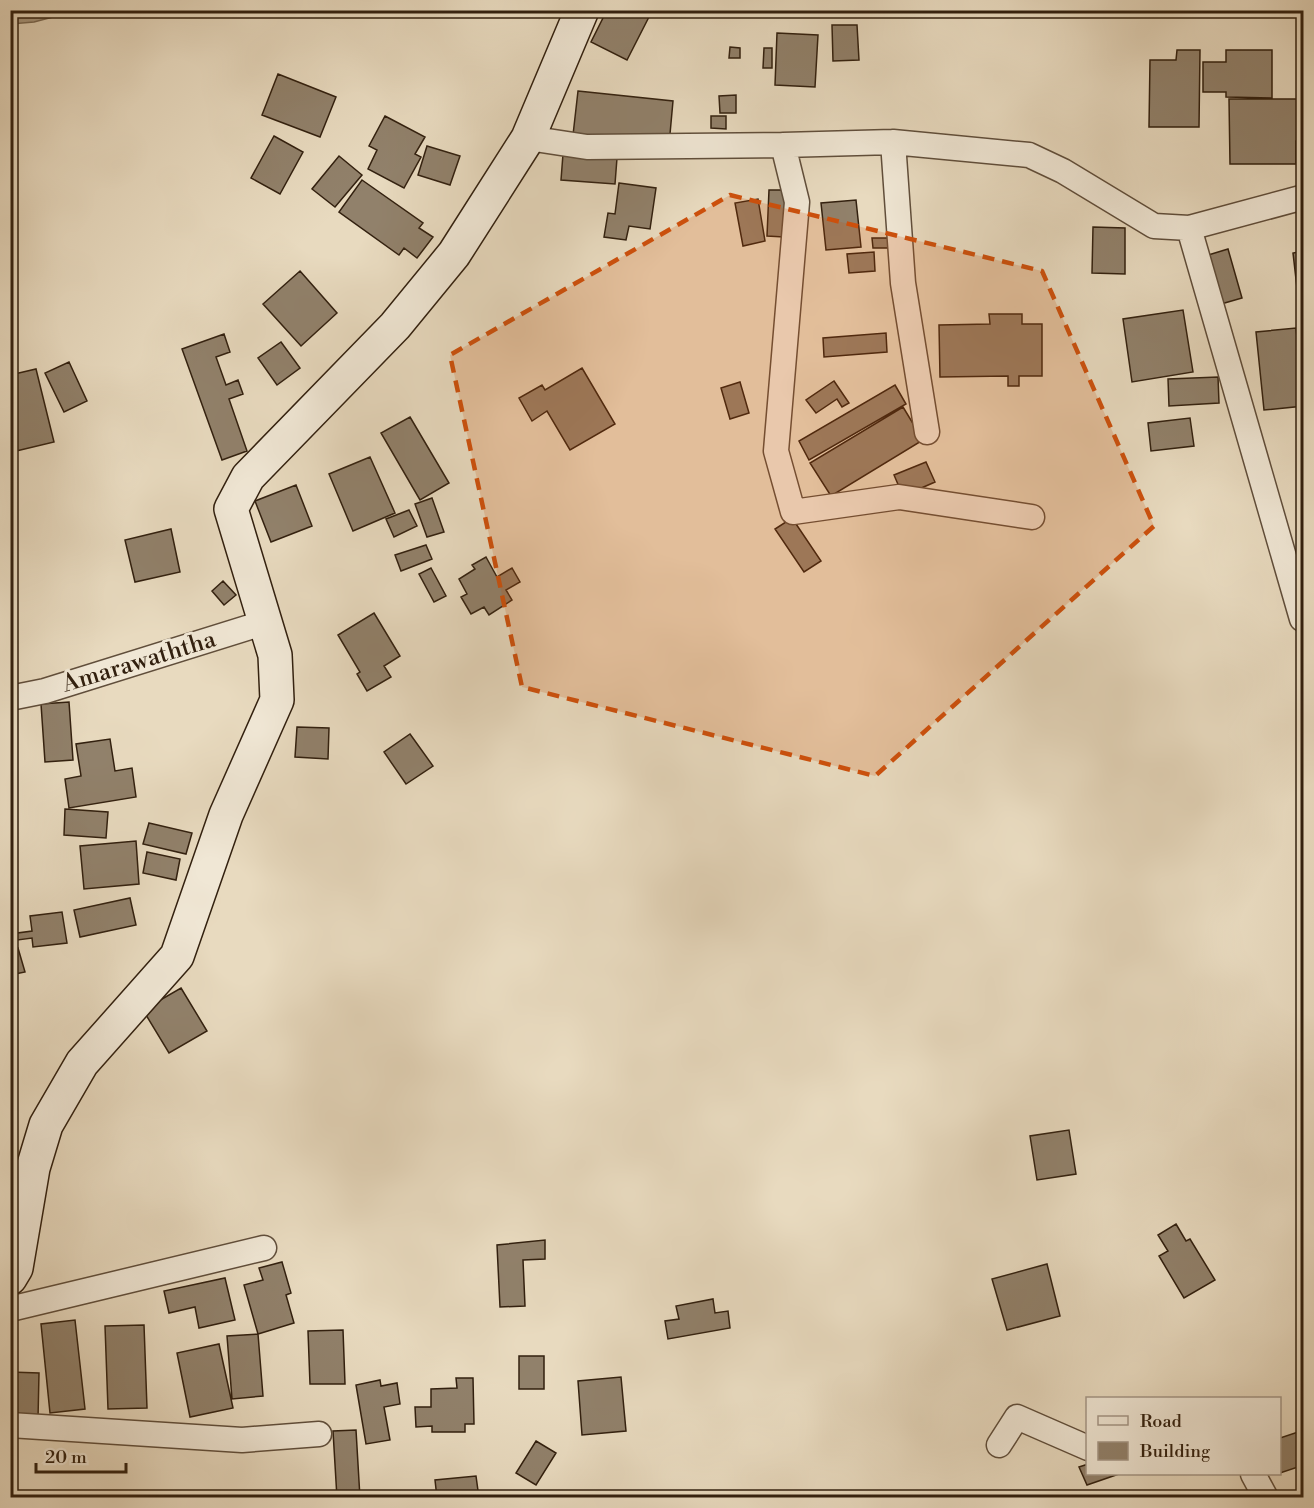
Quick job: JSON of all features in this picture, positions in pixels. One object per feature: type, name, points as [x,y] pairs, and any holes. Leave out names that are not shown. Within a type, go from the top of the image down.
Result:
[{"type":"street","points":[[10,1278],[16,1268],[33,1168],[46,1125],[82,1063],[177,956],[226,815],[277,700],[275,655],[231,509],[248,477],[395,326],[454,254],[528,138],[582,10]]},
{"type":"street","points":[[528,138],[587,147],[893,142],[1029,155],[1063,171],[1154,226],[1189,228],[1304,197]]},
{"type":"street","points":[[893,142],[903,283],[927,432]]},
{"type":"street","points":[[783,145],[796,202],[776,451],[793,512],[899,497],[1032,517]]},
{"type":"street","points":[[1189,228],[1302,619]]},
{"type":"street","name":"Amarawaththa","points":[[10,698],[45,691],[266,622]]},
{"type":"street","points":[[10,1309],[264,1248]]},
{"type":"street","points":[[999,1445],[1017,1417],[1086,1447]]},
{"type":"street","points":[[10,1425],[242,1440],[319,1434]]},
{"type":"street","points":[[1253,1475],[1266,1497]]},
{"type":"highlighted area","points":[[730,195],[1042,271],[1154,526],[875,776],[522,687],[450,355]]},
{"type":"shaded area","points":[[11,10],[76,11],[34,22],[11,24]]},
{"type":"building","points":[[607,10],[652,11],[627,60],[591,42]]},
{"type":"building","points":[[832,25],[857,25],[859,60],[833,61]]},
{"type":"building","points":[[777,33],[818,35],[815,87],[775,85]]},
{"type":"building","points":[[730,47],[740,48],[740,58],[729,58]]},
{"type":"building","points":[[764,48],[772,48],[772,68],[763,68]]},
{"type":"building","points":[[1177,50],[1200,50],[1199,127],[1149,127],[1150,60],[1176,60]]},
{"type":"building","points":[[1226,50],[1272,50],[1272,98],[1226,97],[1226,92],[1203,92],[1203,62],[1226,62]]},
{"type":"building","points":[[278,74],[336,97],[320,137],[262,115]]},
{"type":"building","points":[[578,91],[673,101],[669,145],[573,135]]},
{"type":"building","points":[[736,95],[736,113],[720,113],[719,96]]},
{"type":"building","points":[[1229,99],[1304,99],[1304,141],[1296,141],[1296,164],[1230,164]]},
{"type":"building","points":[[385,116],[425,137],[415,154],[421,157],[404,188],[368,169],[377,150],[369,146]]},
{"type":"building","points":[[711,116],[726,116],[726,129],[711,128]]},
{"type":"building","points":[[274,136],[303,152],[280,194],[251,178]]},
{"type":"building","points":[[427,146],[460,156],[450,185],[418,175]]},
{"type":"building","points":[[563,154],[617,158],[615,184],[561,180]]},
{"type":"building","points":[[339,156],[362,175],[335,207],[312,189]]},
{"type":"building","points":[[362,180],[423,223],[419,228],[433,237],[417,258],[404,248],[399,255],[339,212]]},
{"type":"building","points":[[619,183],[656,188],[650,229],[629,226],[626,240],[604,237],[608,213],[615,214]]},
{"type":"building","points":[[769,190],[786,190],[784,237],[767,236]]},
{"type":"building","points":[[758,199],[765,241],[743,246],[735,203]]},
{"type":"building","points":[[856,200],[861,247],[826,250],[821,203]]},
{"type":"building","points":[[1093,227],[1125,228],[1125,274],[1092,273]]},
{"type":"building","points":[[872,238],[888,238],[889,248],[873,248]]},
{"type":"building","points":[[1228,249],[1242,298],[1221,304],[1205,256]]},
{"type":"building","points":[[1304,251],[1304,287],[1297,288],[1293,253]]},
{"type":"building","points":[[874,252],[875,271],[849,273],[847,254]]},
{"type":"building","points":[[300,271],[337,313],[301,346],[263,304]]},
{"type":"building","points":[[1183,310],[1193,372],[1132,382],[1123,319]]},
{"type":"building","points":[[989,314],[1022,314],[1022,324],[1042,324],[1042,376],[1019,376],[1019,386],[1008,386],[1008,376],[940,377],[939,325],[990,324]]},
{"type":"building","points":[[1296,328],[1304,406],[1264,410],[1256,332]]},
{"type":"building","points":[[886,333],[887,352],[824,357],[823,338]]},
{"type":"building","points":[[224,334],[230,352],[216,357],[226,385],[238,380],[243,394],[229,399],[247,451],[222,460],[182,349]]},
{"type":"building","points":[[281,342],[300,368],[277,385],[258,358]]},
{"type":"building","points":[[69,362],[87,401],[64,412],[45,373]]},
{"type":"building","points":[[582,368],[615,424],[570,450],[547,411],[532,421],[519,398],[542,385],[545,390]]},
{"type":"building","points":[[36,369],[54,442],[12,452],[10,375]]},
{"type":"building","points":[[1218,377],[1219,403],[1169,406],[1168,379]]},
{"type":"building","points":[[834,381],[849,403],[842,407],[837,399],[816,413],[806,400]]},
{"type":"building","points":[[740,382],[749,413],[730,419],[721,388]]},
{"type":"building","points":[[895,385],[906,404],[809,460],[799,441]]},
{"type":"building","points":[[903,407],[923,440],[831,496],[810,463]]},
{"type":"building","points":[[410,417],[449,483],[420,500],[381,433]]},
{"type":"building","points":[[1190,418],[1194,446],[1151,451],[1148,423]]},
{"type":"building","points":[[370,457],[395,513],[353,531],[329,474]]},
{"type":"building","points":[[926,462],[935,482],[903,496],[894,475]]},
{"type":"building","points":[[296,485],[312,526],[271,542],[255,501]]},
{"type":"building","points":[[432,498],[444,532],[427,537],[415,504]]},
{"type":"building","points":[[409,510],[417,526],[394,537],[386,519]]},
{"type":"building","points":[[792,518],[821,561],[804,572],[775,529]]},
{"type":"building","points":[[171,529],[180,572],[135,582],[125,540]]},
{"type":"building","points":[[426,545],[432,559],[401,571],[395,555]]},
{"type":"building","points":[[486,557],[497,577],[512,568],[520,582],[506,590],[512,600],[489,615],[484,607],[471,614],[461,597],[467,594],[459,579],[475,569],[472,565]]},
{"type":"building","points":[[431,568],[446,596],[434,602],[419,574]]},
{"type":"building","points":[[223,581],[236,595],[224,605],[212,591]]},
{"type":"building","points":[[374,613],[400,656],[384,666],[391,677],[367,691],[357,674],[360,672],[338,635]]},
{"type":"building","points":[[69,702],[73,760],[45,762],[41,704]]},
{"type":"building","points":[[297,727],[329,728],[328,759],[295,757]]},
{"type":"building","points":[[410,734],[433,766],[406,784],[384,752]]},
{"type":"building","points":[[110,739],[115,771],[132,768],[136,797],[69,808],[65,779],[81,776],[76,744]]},
{"type":"building","points":[[65,809],[108,812],[106,838],[64,835]]},
{"type":"building","points":[[149,823],[192,833],[186,854],[143,844]]},
{"type":"building","points":[[136,841],[139,884],[84,889],[80,846]]},
{"type":"building","points":[[147,852],[180,859],[176,880],[143,873]]},
{"type":"building","points":[[130,898],[136,925],[80,937],[74,910]]},
{"type":"building","points":[[62,912],[67,943],[33,947],[32,938],[10,941],[10,934],[32,931],[30,916]]},
{"type":"building","points":[[18,948],[25,972],[10,975],[10,950]]},
{"type":"building","points":[[181,988],[207,1031],[169,1053],[143,1010]]},
{"type":"building","points":[[1069,1130],[1076,1174],[1037,1180],[1030,1136]]},
{"type":"building","points":[[1176,1224],[1186,1241],[1190,1239],[1215,1280],[1184,1298],[1159,1256],[1168,1251],[1158,1235]]},
{"type":"building","points":[[545,1240],[545,1259],[523,1260],[525,1306],[500,1307],[497,1245]]},
{"type":"building","points":[[282,1262],[291,1293],[286,1295],[294,1323],[258,1334],[244,1285],[263,1280],[259,1268]]},
{"type":"building","points":[[1047,1264],[1060,1316],[1007,1330],[992,1279]]},
{"type":"building","points":[[225,1278],[235,1320],[199,1328],[195,1307],[169,1313],[164,1291]]},
{"type":"building","points":[[713,1299],[715,1313],[728,1311],[730,1328],[668,1339],[665,1321],[679,1319],[676,1306]]},
{"type":"building","points":[[75,1320],[85,1409],[50,1413],[41,1324]]},
{"type":"building","points":[[144,1325],[147,1408],[108,1409],[105,1326]]},
{"type":"building","points":[[343,1330],[345,1384],[310,1384],[308,1331]]},
{"type":"building","points":[[258,1334],[263,1396],[232,1399],[227,1336]]},
{"type":"building","points":[[219,1344],[233,1408],[190,1417],[177,1353]]},
{"type":"building","points":[[519,1356],[544,1356],[544,1389],[519,1389]]},
{"type":"building","points":[[10,1372],[39,1373],[38,1419],[10,1418]]},
{"type":"building","points":[[621,1377],[626,1431],[582,1435],[578,1381]]},
{"type":"building","points":[[456,1378],[473,1378],[474,1424],[465,1424],[465,1432],[432,1432],[432,1426],[416,1427],[415,1407],[431,1407],[431,1389],[457,1388]]},
{"type":"building","points":[[380,1380],[381,1386],[397,1383],[400,1404],[384,1407],[390,1440],[366,1444],[356,1385]]},
{"type":"building","points":[[356,1430],[360,1498],[337,1498],[333,1431]]},
{"type":"building","points":[[1304,1430],[1304,1465],[1281,1473],[1281,1438]]},
{"type":"building","points":[[536,1441],[556,1453],[536,1485],[516,1473]]},
{"type":"building","points":[[1086,1465],[1086,1475],[1116,1475],[1087,1485],[1079,1467]]},
{"type":"building","points":[[476,1476],[479,1498],[437,1498],[435,1480]]},
{"type":"building","points":[[1304,1486],[1304,1498],[1288,1498],[1287,1495]]}]
